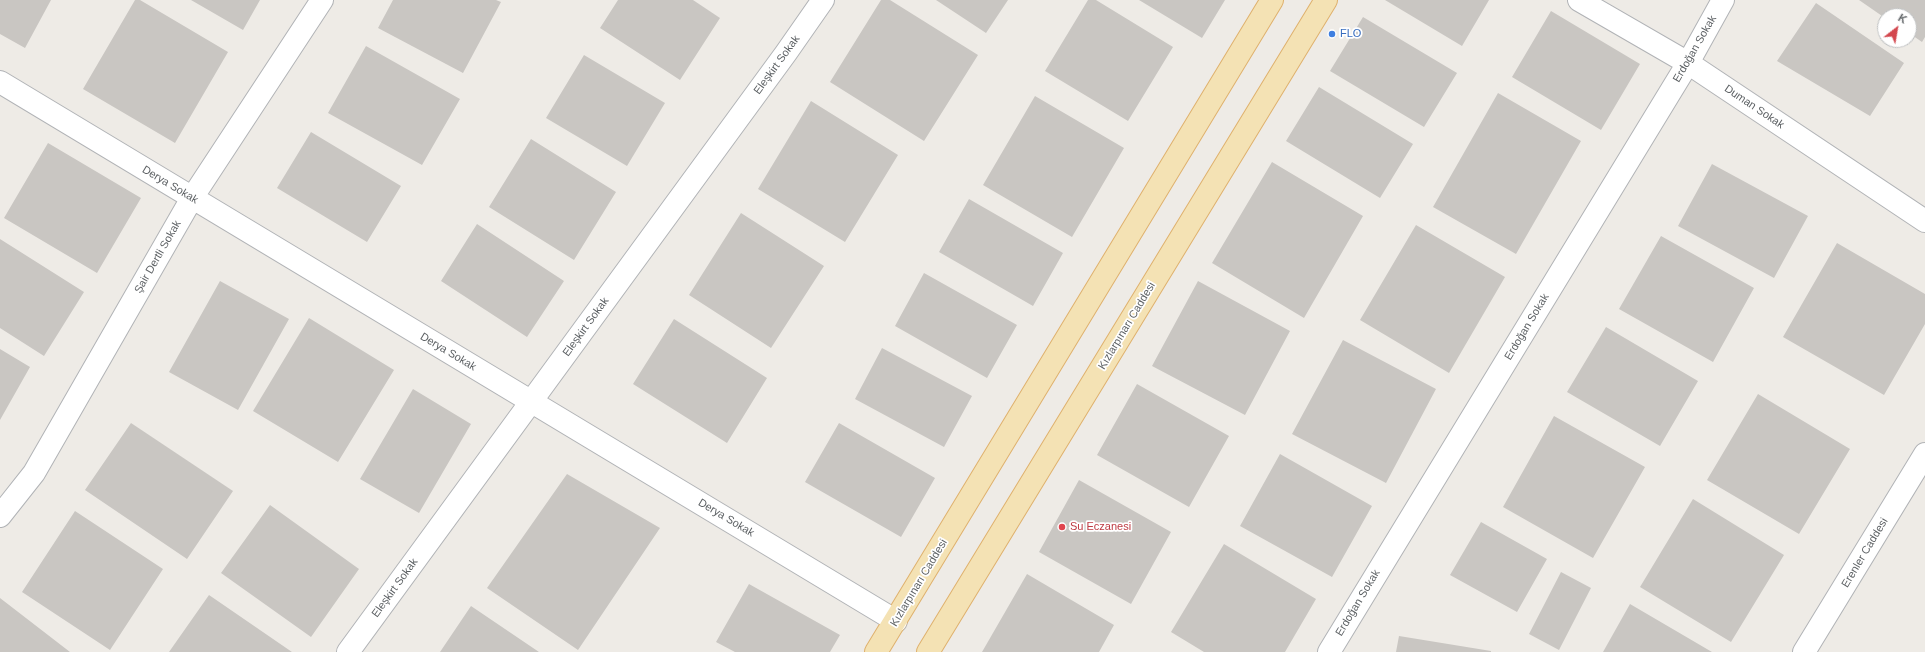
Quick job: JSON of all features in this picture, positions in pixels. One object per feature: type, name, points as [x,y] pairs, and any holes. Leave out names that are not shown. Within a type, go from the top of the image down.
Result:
[{"type":"main road","name":"Kızlarpınarı Caddesi","points":[[876,652],[1272,0]]},
{"type":"main road","name":"Kızlarpınarı Caddesi","points":[[928,652],[1326,0]]},
{"type":"street","name":"Şair Dertli Sokak","points":[[0,516],[34,473],[192,198],[322,0]]},
{"type":"street","name":"Eleşkirt Sokak","points":[[348,652],[786,53],[822,0]]},
{"type":"street","name":"Duman Sokak","points":[[1579,0],[1688,63],[1925,222]]},
{"type":"street","name":"Erdoğan Sokak","points":[[1329,652],[1688,63],[1722,0]]},
{"type":"street","name":"Derya Sokak","points":[[0,82],[896,621]]},
{"type":"street","name":"Erenler Caddesi","points":[[1804,652],[1925,454]]},
{"type":"building","points":[[0,0],[51,0],[25,48],[0,34]]},
{"type":"building","points":[[135,0],[140,0],[228,52],[175,143],[83,89]]},
{"type":"building","points":[[191,0],[260,0],[243,30]]},
{"type":"building","points":[[393,0],[496,0],[501,2],[463,73],[378,28]]},
{"type":"building","points":[[618,0],[693,0],[720,18],[680,80],[600,28]]},
{"type":"building","points":[[881,0],[890,0],[978,55],[924,141],[830,82]]},
{"type":"building","points":[[936,0],[1008,0],[986,33]]},
{"type":"building","points":[[1088,0],[1096,0],[1173,47],[1128,121],[1045,71]]},
{"type":"building","points":[[1139,0],[1225,0],[1202,38]]},
{"type":"building","points":[[1385,0],[1489,0],[1462,46]]},
{"type":"building","points":[[1859,0],[1925,0],[1925,37],[1922,42],[1917,39],[1917,8],[1877,8],[1877,12]]},
{"type":"building","points":[[1816,3],[1877,45],[1877,48],[1882,48],[1904,63],[1870,116],[1777,61]]},
{"type":"building","points":[[1551,11],[1640,64],[1601,130],[1512,77]]},
{"type":"building","points":[[1363,17],[1457,73],[1424,127],[1330,71]]},
{"type":"building","points":[[366,46],[460,99],[422,165],[328,113]]},
{"type":"building","points":[[584,55],[665,103],[627,166],[546,118]]},
{"type":"building","points":[[1319,87],[1413,144],[1380,198],[1286,141]]},
{"type":"building","points":[[1498,93],[1581,141],[1516,254],[1433,207]]},
{"type":"building","points":[[1035,96],[1124,148],[1072,237],[983,185]]},
{"type":"building","points":[[811,101],[898,155],[845,242],[758,189]]},
{"type":"building","points":[[311,132],[401,186],[367,242],[277,188]]},
{"type":"building","points":[[531,139],[616,192],[574,260],[489,207]]},
{"type":"building","points":[[48,143],[141,198],[97,273],[4,218]]},
{"type":"building","points":[[1272,162],[1363,216],[1304,318],[1212,263]]},
{"type":"building","points":[[1712,164],[1808,216],[1774,278],[1678,226]]},
{"type":"building","points":[[969,199],[1063,253],[1033,306],[939,252]]},
{"type":"building","points":[[741,213],[824,266],[771,348],[689,295]]},
{"type":"building","points":[[477,224],[564,281],[527,337],[441,281]]},
{"type":"building","points":[[1416,225],[1505,277],[1449,373],[1360,320]]},
{"type":"building","points":[[1661,236],[1754,288],[1713,362],[1619,309]]},
{"type":"building","points":[[0,239],[84,292],[44,356],[0,328]]},
{"type":"building","points":[[1837,243],[1925,294],[1925,324],[1884,395],[1783,337]]},
{"type":"building","points":[[924,273],[1017,325],[987,378],[895,326]]},
{"type":"building","points":[[220,281],[289,319],[238,410],[169,372]]},
{"type":"building","points":[[1198,281],[1290,331],[1245,415],[1152,366]]},
{"type":"building","points":[[309,318],[394,370],[338,462],[253,411]]},
{"type":"building","points":[[674,319],[767,378],[727,443],[633,384]]},
{"type":"building","points":[[1606,327],[1698,381],[1660,446],[1567,392]]},
{"type":"building","points":[[1343,340],[1436,389],[1386,483],[1292,434]]},
{"type":"building","points":[[882,348],[972,396],[944,447],[855,399]]},
{"type":"building","points":[[0,349],[30,367],[0,420]]},
{"type":"building","points":[[1137,384],[1229,436],[1189,507],[1097,455]]},
{"type":"building","points":[[413,389],[471,424],[419,513],[360,479]]},
{"type":"building","points":[[1758,394],[1850,449],[1799,534],[1707,480]]},
{"type":"building","points":[[1554,416],[1645,467],[1593,558],[1503,507]]},
{"type":"building","points":[[131,423],[233,491],[187,559],[85,490]]},
{"type":"building","points":[[839,423],[935,478],[901,537],[805,482]]},
{"type":"building","points":[[1280,454],[1372,506],[1332,577],[1240,526]]},
{"type":"building","points":[[567,474],[660,528],[578,650],[487,588]]},
{"type":"building","points":[[1079,480],[1171,532],[1131,604],[1039,552]]},
{"type":"building","points":[[1693,499],[1784,555],[1731,642],[1640,587]]},
{"type":"building","points":[[270,505],[359,569],[311,637],[221,573]]},
{"type":"building","points":[[75,511],[163,569],[110,650],[22,592]]},
{"type":"building","points":[[1481,522],[1547,559],[1517,612],[1450,575]]},
{"type":"building","points":[[1224,544],[1316,599],[1285,652],[1204,652],[1171,632]]},
{"type":"building","points":[[1561,572],[1591,588],[1559,650],[1529,634]]},
{"type":"building","points":[[1027,574],[1114,625],[1099,652],[982,652]]},
{"type":"building","points":[[749,584],[840,635],[830,652],[735,652],[716,642]]},
{"type":"building","points":[[209,595],[292,652],[169,652]]},
{"type":"building","points":[[0,598],[70,652],[0,652]]},
{"type":"building","points":[[1630,604],[1712,652],[1603,652]]},
{"type":"building","points":[[471,606],[539,652],[440,652]]},
{"type":"building","points":[[1399,636],[1491,651],[1491,652],[1396,652]]},
{"type":"place","name":"FLO","points":[[1332,34]]},
{"type":"place","name":"Su Eczanesi","points":[[1062,527]]}]
